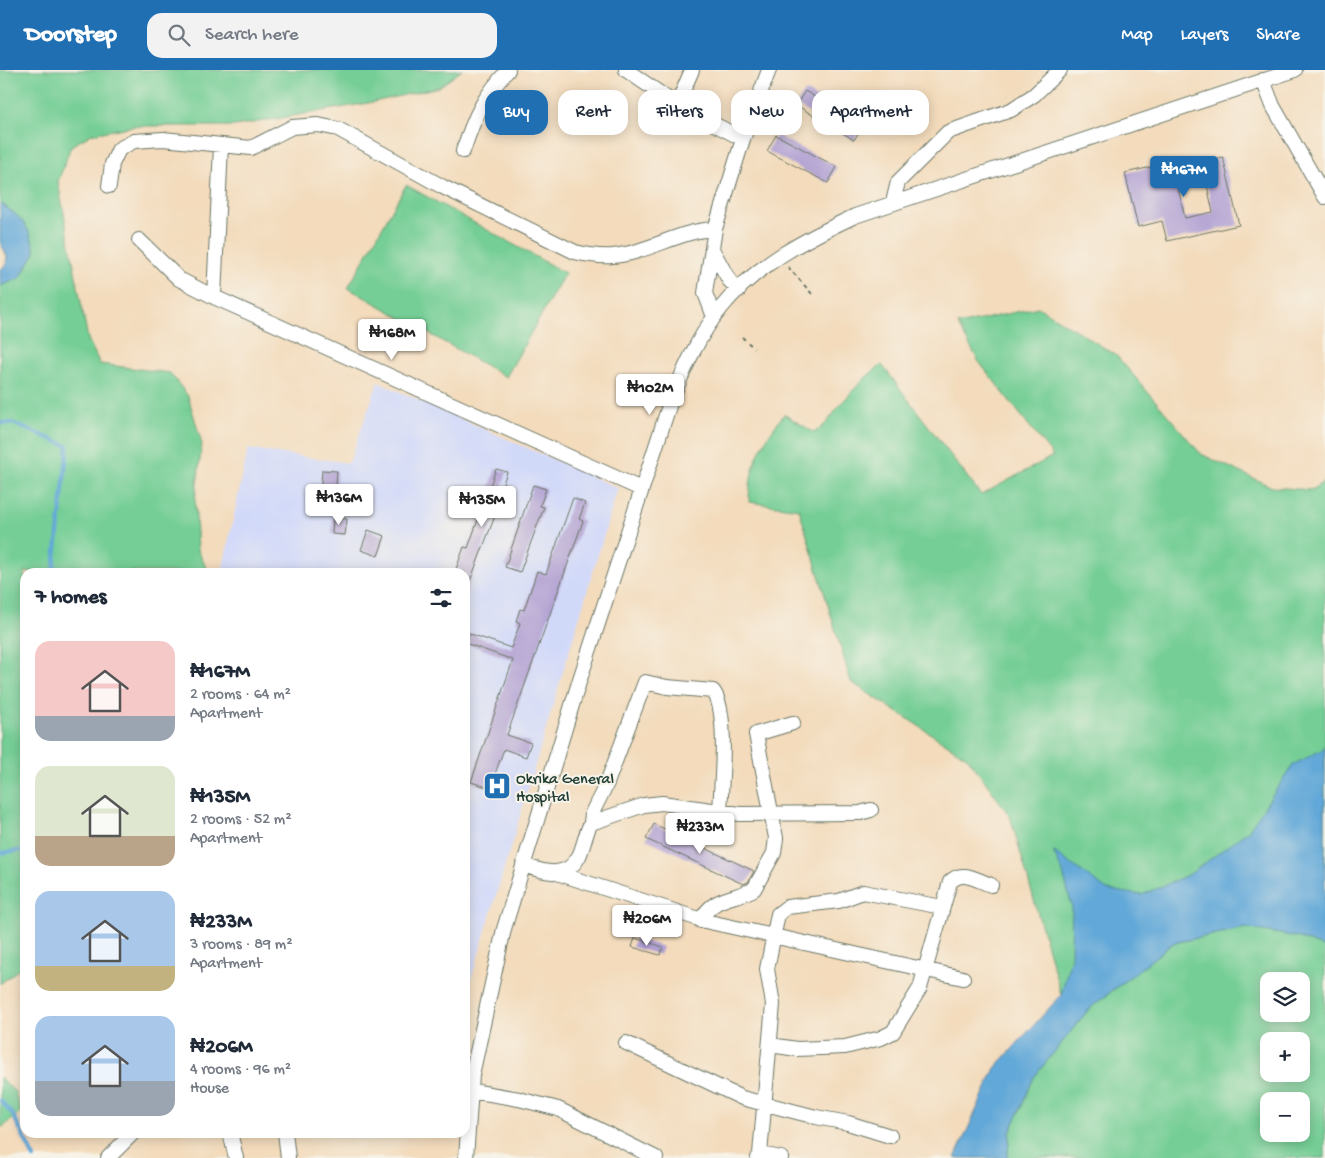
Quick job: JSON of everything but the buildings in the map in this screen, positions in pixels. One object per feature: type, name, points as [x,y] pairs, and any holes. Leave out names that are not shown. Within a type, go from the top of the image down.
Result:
[{"type":"street","points":[[463,151],[476,114],[489,92],[508,70]]},
{"type":"street","points":[[626,70],[655,90]]},
{"type":"street","points":[[683,90],[692,70]]},
{"type":"street","points":[[714,317],[705,293],[715,230],[744,139],[769,70]]},
{"type":"street","points":[[892,202],[898,182],[948,132],[1011,110],[1034,95],[1060,70]]},
{"type":"street","points":[[470,1072],[523,865],[641,489],[670,403],[695,348],[714,317],[739,290],[779,257],[826,229],[892,202],[1012,165],[1295,70]]},
{"type":"street","points":[[1263,80],[1272,106],[1325,197]]},
{"type":"street","points":[[109,186],[112,164],[119,149],[134,140],[163,139],[251,148],[292,127],[318,125],[338,129],[443,187],[575,252],[593,256],[614,256],[685,234],[715,230]]},
{"type":"street","points":[[721,127],[744,139]]},
{"type":"street","points":[[214,297],[221,146]]},
{"type":"street","points":[[139,240],[179,279],[214,297],[641,489]]},
{"type":"street","points":[[713,251],[729,280],[739,290]]},
{"type":"street","points":[[557,873],[570,868],[578,857],[591,823],[592,813],[610,774],[645,682],[667,687],[713,691],[719,698],[723,743],[720,812]]},
{"type":"street","points":[[701,920],[706,909],[722,900],[754,889],[774,853],[776,838],[756,734],[793,723]]},
{"type":"street","points":[[591,823],[644,805],[662,802],[720,812],[860,813],[871,810]]},
{"type":"street","points":[[523,865],[557,873],[701,920],[963,978]]},
{"type":"street","points":[[770,1045],[797,1049],[845,1047],[882,1038],[892,1032],[920,988],[950,882],[955,877],[965,875],[990,885]]},
{"type":"street","points":[[781,1158],[759,1156],[773,1004],[767,970],[778,914],[787,907],[839,901],[863,892],[942,907]]},
{"type":"street","points":[[626,1043],[727,1091],[763,1104],[848,1123],[890,1136]]},
{"type":"street","points":[[470,1081],[472,1091],[470,1113]]},
{"type":"street","points":[[472,1091],[519,1099],[558,1109],[656,1158]]},
{"type":"street","points":[[108,1158],[124,1138]]},
{"type":"street","points":[[231,1138],[236,1158]]},
{"type":"street","points":[[286,1138],[288,1158]]},
{"type":"street","points":[[466,1158],[468,1138]]},
{"type":"path","points":[[779,257],[813,296]]},
{"type":"path","points":[[742,337],[754,348]]},
{"type":"shaded area","name":"Okrika General Hospital","points":[[378,382],[618,488],[470,983],[470,568],[223,568],[248,449],[349,463]]},
{"type":"green space","points":[[0,70],[462,70],[439,87],[374,102],[235,126],[134,126],[92,134],[71,146],[58,182],[88,339],[100,364],[170,373],[188,396],[202,444],[195,500],[198,550],[206,568],[20,568],[20,968],[0,984],[0,286],[20,278],[35,252],[24,223],[0,203]]},
{"type":"green space","points":[[406,185],[565,273],[506,377],[348,288]]},
{"type":"green space","points":[[1038,307],[1116,355],[1201,454],[1272,487],[1311,490],[1325,481],[1325,867],[1061,995],[1010,816],[968,758],[851,682],[799,509],[749,502],[754,465],[763,445],[784,414],[813,432],[818,430],[860,383],[882,365],[981,495],[1053,456],[979,362],[958,325]]},
{"type":"green space","points":[[1325,897],[1325,1158],[1007,1158],[1010,1133],[1034,1077],[1089,1009],[1173,943],[1245,928]]},
{"type":"green space","points":[[0,1077],[15,1092],[20,1113],[3,1127],[0,1126]]},
{"type":"water","points":[[0,203],[24,223],[35,252],[20,278],[0,286],[0,270],[6,264],[7,256],[0,242]]},
{"type":"water","points":[[1325,748],[1325,948],[1297,937],[1245,928],[1173,943],[1089,1009],[1034,1077],[1010,1133],[1007,1158],[955,1158],[995,1068],[1061,995],[1071,957],[1072,907],[1063,873],[1053,851],[1107,890],[1142,895],[1190,874],[1248,831],[1293,765]]},
{"type":"waterway","points":[[0,423],[12,423],[68,446],[54,568]]},
{"type":"waterway","points":[[0,853],[20,851]]},
{"type":"waterway","points":[[0,1100],[13,1115],[20,1129]]},
{"type":"waterway","points":[[24,1138],[34,1158]]},
{"type":"place","name":"Okrika General Hospital","points":[[497,786]]}]
